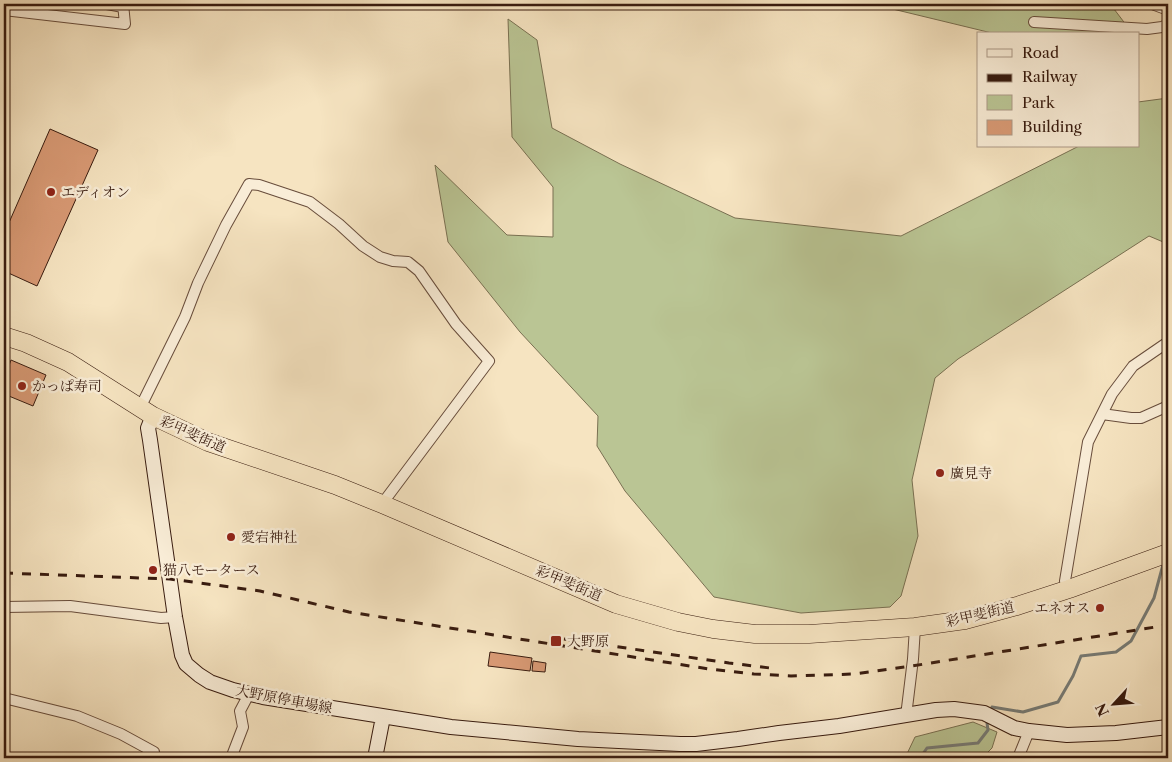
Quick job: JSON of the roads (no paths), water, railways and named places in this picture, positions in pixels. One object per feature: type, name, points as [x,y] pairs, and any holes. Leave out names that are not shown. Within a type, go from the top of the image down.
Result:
[{"type":"highway","name":"彩甲斐街道","points":[[4,336],[26,343],[68,362],[146,412],[208,442],[335,485],[616,604],[678,622],[713,629],[755,634],[809,634],[915,627],[965,620],[1069,589],[1168,553]]},
{"type":"street","points":[[4,10],[125,24],[123,5],[106,4]]},
{"type":"street","points":[[1152,4],[1168,10]]},
{"type":"street","points":[[1034,22],[1147,29],[1162,27],[1168,24]]},
{"type":"street","points":[[146,412],[198,283],[249,184],[259,185],[310,202],[339,224],[363,246],[380,257],[393,261],[408,262],[419,271],[456,324],[489,361],[382,504]]},
{"type":"street","points":[[1069,589],[1065,581],[1088,442],[1112,394],[1134,366],[1168,342]]},
{"type":"street","points":[[1102,414],[1141,418],[1168,406]]},
{"type":"street","name":"大野原停車場線","points":[[146,412],[182,655],[186,664],[199,675],[210,682],[233,690],[291,702],[450,727],[587,740],[680,744],[696,744],[839,726],[936,710],[954,709],[984,713],[1014,728],[1068,735],[1116,733],[1168,726]]},
{"type":"street","points":[[4,607],[70,606],[161,618],[175,617]]},
{"type":"street","points":[[906,716],[915,627]]},
{"type":"street","points":[[233,753],[243,728],[240,711],[250,694]]},
{"type":"street","points":[[4,698],[77,716],[120,734],[154,752],[154,758]]},
{"type":"street","points":[[375,758],[384,717]]},
{"type":"street","points":[[1018,758],[1029,731]]},
{"type":"waterway","points":[[991,713],[992,707],[1023,712],[1058,702],[1073,676],[1081,656],[1116,652],[1131,641],[1154,598],[1164,561]]},
{"type":"waterway","points":[[920,758],[927,748],[978,743],[988,730],[987,723],[989,719]]},
{"type":"railway","points":[[4,573],[170,579],[260,591],[349,612],[709,669],[791,676],[854,674],[1168,625]]},
{"type":"railway","points":[[564,639],[770,668]]},
{"type":"place","name":"エディオン","points":[[51,192]]},
{"type":"place","name":"かっぱ寿司","points":[[22,386]]},
{"type":"place","name":"廣見寺","points":[[940,473]]},
{"type":"place","name":"愛宕神社","points":[[231,537]]},
{"type":"place","name":"猫八モータース","points":[[153,570]]},
{"type":"place","name":"エネオス","points":[[1100,608]]},
{"type":"place","name":"大野原","points":[[556,641]]}]
